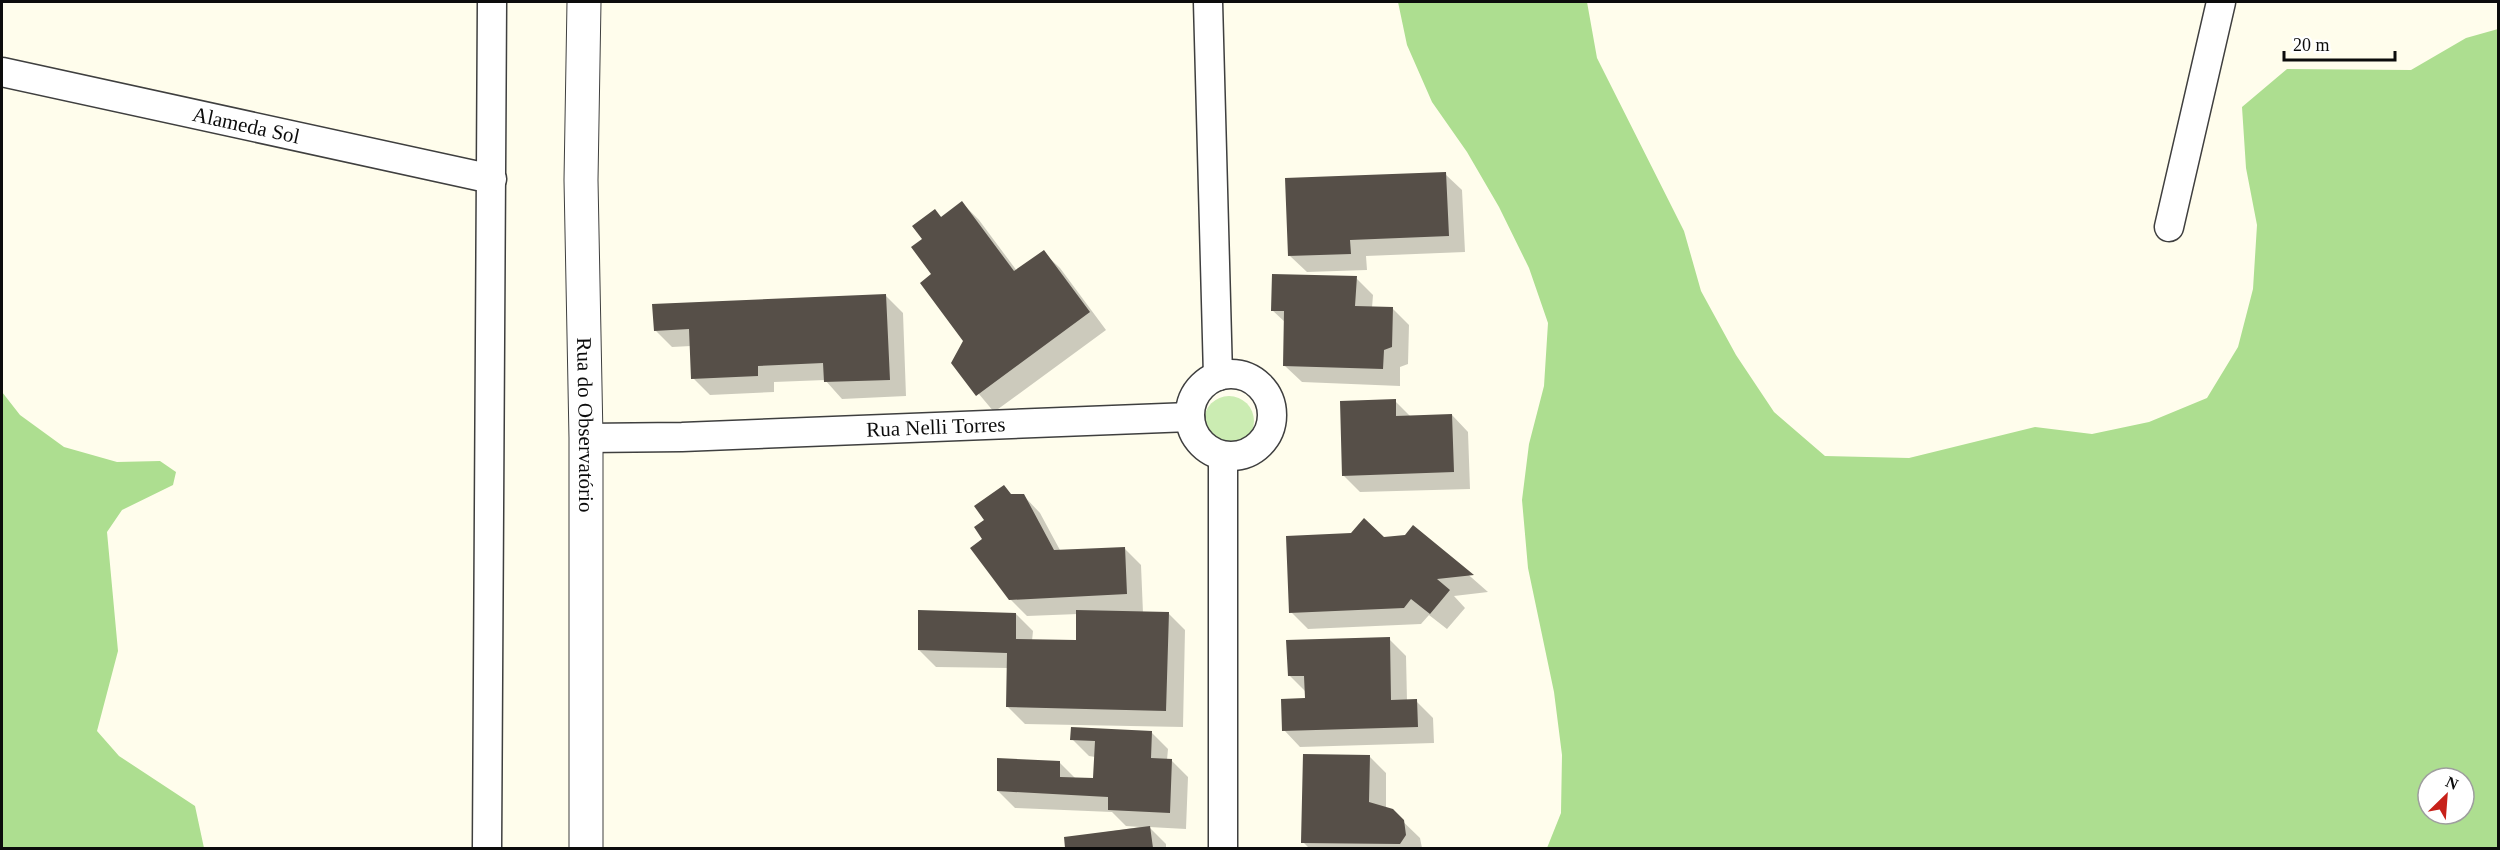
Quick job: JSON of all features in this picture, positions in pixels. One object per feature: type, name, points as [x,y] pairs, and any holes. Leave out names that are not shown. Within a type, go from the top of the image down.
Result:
[{"type":"street","points":[[487,849],[492,2]]},
{"type":"street","name":"Rua do Observatório","points":[[584,2],[580,180],[586,438],[586,849]]},
{"type":"street","points":[[1209,2],[1218,376]]},
{"type":"street","points":[[2169,226],[2221,2]]},
{"type":"street","name":"Alameda Sol","points":[[2,72],[492,179]]},
{"type":"street","points":[[1244,375],[1257,382],[1266,392],[1271,405],[1273,418],[1269,432],[1256,448],[1237,457],[1224,456],[1200,442],[1192,430],[1191,404],[1196,391],[1218,376],[1244,375]]},
{"type":"street","name":"Rua Nelli Torres","points":[[586,438],[682,437],[1190,417]]},
{"type":"street","points":[[1223,849],[1224,456]]},
{"type":"green space","points":[[1398,2],[1587,2],[1597,58],[1684,231],[1701,291],[1736,355],[1774,412],[1825,456],[1909,458],[2035,427],[2092,434],[2149,422],[2207,398],[2238,347],[2253,289],[2257,225],[2246,168],[2242,107],[2287,69],[2411,70],[2466,38],[2498,29],[2498,848],[1547,848],[1561,813],[1562,755],[1554,692],[1528,568],[1522,500],[1529,444],[1544,386],[1548,323],[1529,268],[1499,207],[1467,152],[1432,102],[1407,45]]},
{"type":"green space","points":[[2,392],[20,415],[64,447],[117,462],[160,461],[176,472],[173,485],[122,510],[107,532],[118,651],[97,731],[119,756],[195,806],[204,848],[2,848]]},
{"type":"green space","points":[[1229,396],[1247,403],[1254,421],[1247,439],[1229,446],[1211,439],[1204,421],[1211,403]]},
{"type":"building","points":[[1446,172],[1449,236],[1350,240],[1351,254],[1288,256],[1285,178]]},
{"type":"building","points":[[962,201],[1014,271],[1044,250],[1090,312],[976,396],[951,363],[963,341],[920,283],[931,274],[911,247],[922,239],[912,226],[935,209],[941,217]]},
{"type":"building","points":[[1272,274],[1357,276],[1355,306],[1393,307],[1392,347],[1384,350],[1383,369],[1283,366],[1284,311],[1271,311]]},
{"type":"building","points":[[886,294],[890,380],[824,382],[823,363],[758,366],[758,376],[691,379],[689,329],[654,331],[652,304]]},
{"type":"building","points":[[1396,399],[1396,416],[1452,414],[1454,472],[1342,476],[1340,401]]},
{"type":"building","points":[[1004,485],[1011,494],[1024,494],[1054,550],[1125,547],[1127,594],[1009,600],[970,548],[982,539],[974,527],[984,520],[974,506]]},
{"type":"building","points":[[1364,518],[1384,537],[1405,535],[1413,525],[1474,575],[1437,579],[1450,590],[1430,614],[1411,599],[1404,608],[1289,613],[1286,536],[1351,533]]},
{"type":"building","points":[[918,610],[1016,613],[1016,639],[1076,640],[1076,610],[1169,612],[1166,711],[1006,707],[1007,653],[918,650]]},
{"type":"building","points":[[1390,637],[1391,700],[1417,699],[1418,727],[1282,731],[1281,699],[1305,698],[1304,676],[1288,676],[1286,640]]},
{"type":"building","points":[[1071,727],[1152,731],[1151,758],[1172,759],[1170,813],[1108,810],[1108,797],[997,791],[997,758],[1060,761],[1060,777],[1093,778],[1095,741],[1070,740]]},
{"type":"building","points":[[1303,754],[1370,755],[1369,802],[1393,809],[1404,820],[1406,835],[1400,844],[1301,843]]},
{"type":"building","points":[[1150,826],[1153,848],[1065,848],[1064,837]]}]
